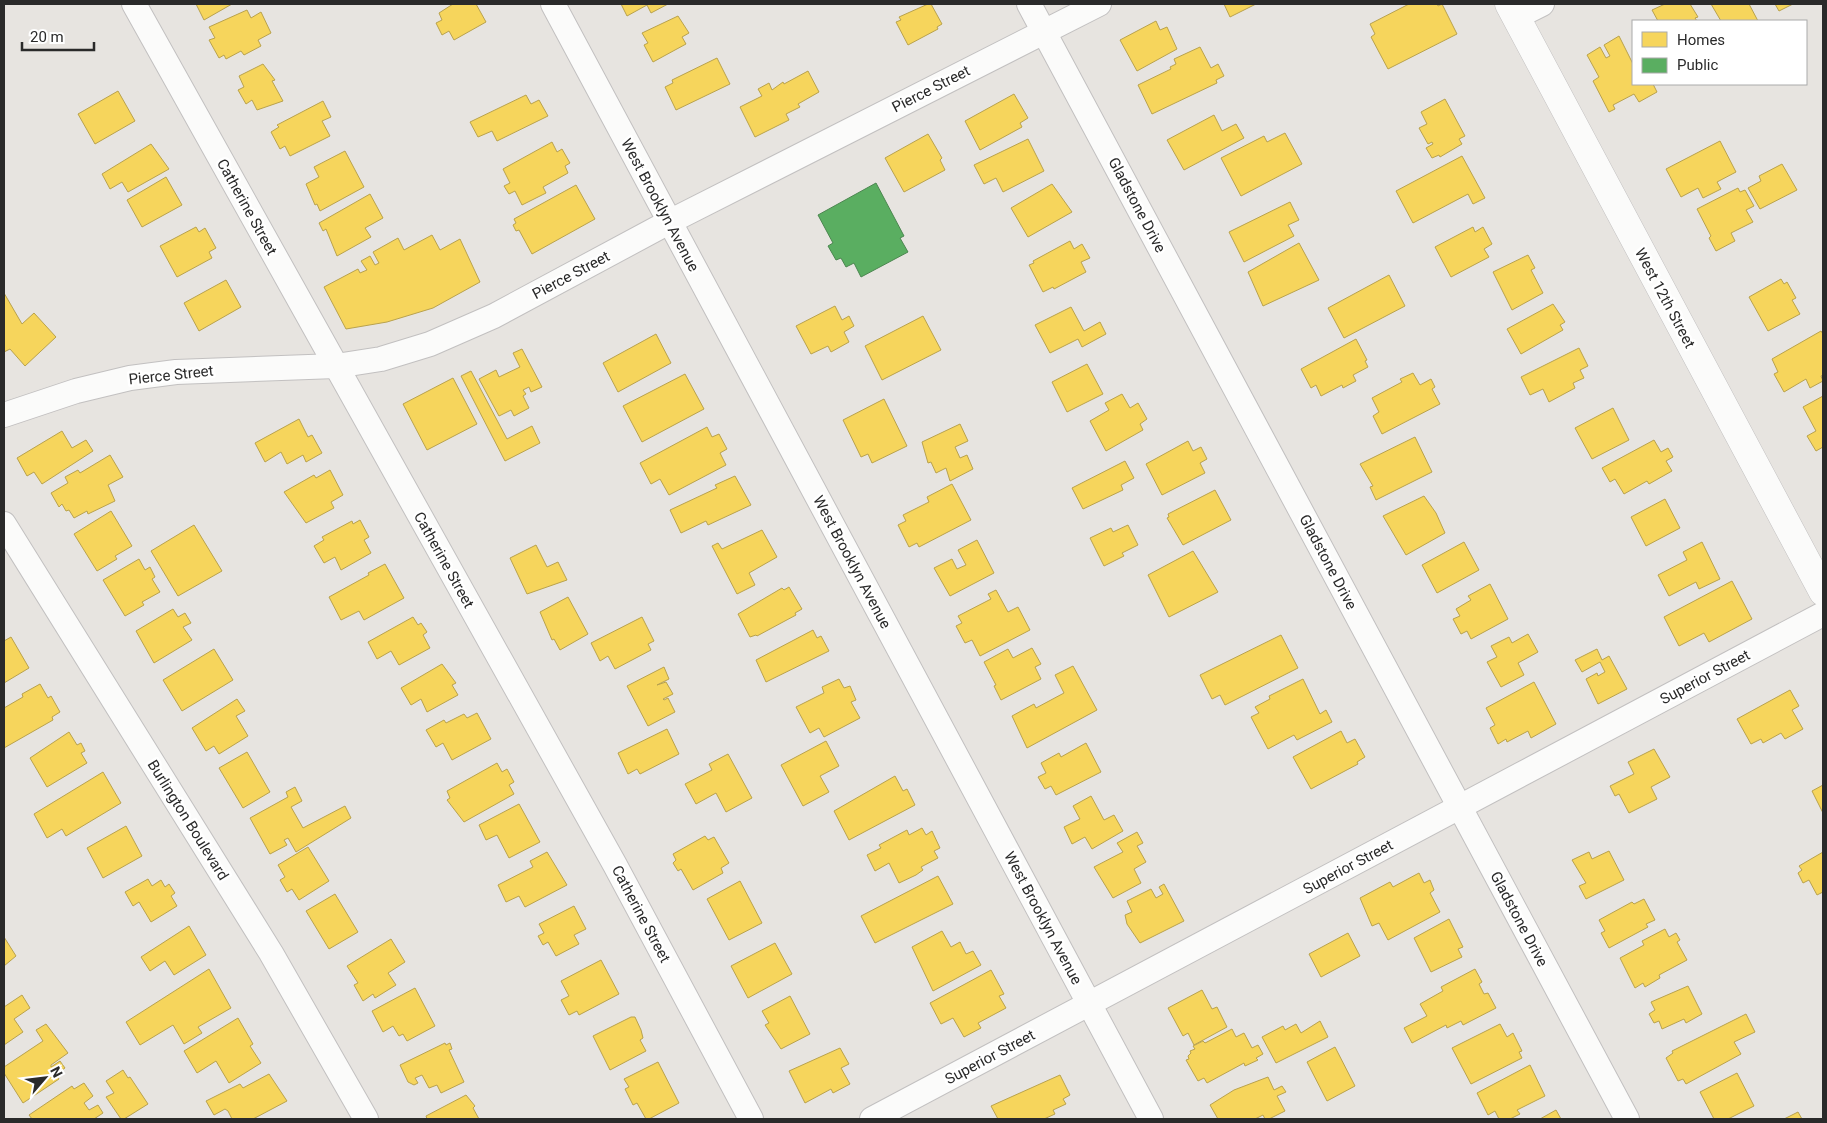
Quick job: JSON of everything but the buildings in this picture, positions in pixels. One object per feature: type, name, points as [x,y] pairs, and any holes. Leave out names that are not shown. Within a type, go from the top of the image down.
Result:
[{"type":"street","name":"Catherine Street","points":[[134,4],[610,857],[751,1119]]},
{"type":"street","name":"West Brooklyn Avenue","points":[[553,4],[1151,1119]]},
{"type":"street","name":"Gladstone Drive","points":[[1029,4],[1627,1119]]},
{"type":"street","name":"Pierce Street","points":[[4,415],[76,391],[130,378],[176,372],[336,366],[381,359],[430,344],[494,316],[669,222],[1099,4]]},
{"type":"street","points":[[1512,10],[1542,4]]},
{"type":"street","name":"West 12th Street","points":[[1512,10],[1823,592]]},
{"type":"street","name":"Burlington Boulevard","points":[[4,524],[270,954],[366,1119]]},
{"type":"street","name":"Superior Street","points":[[872,1119],[1090,1005],[1823,614]]}]
